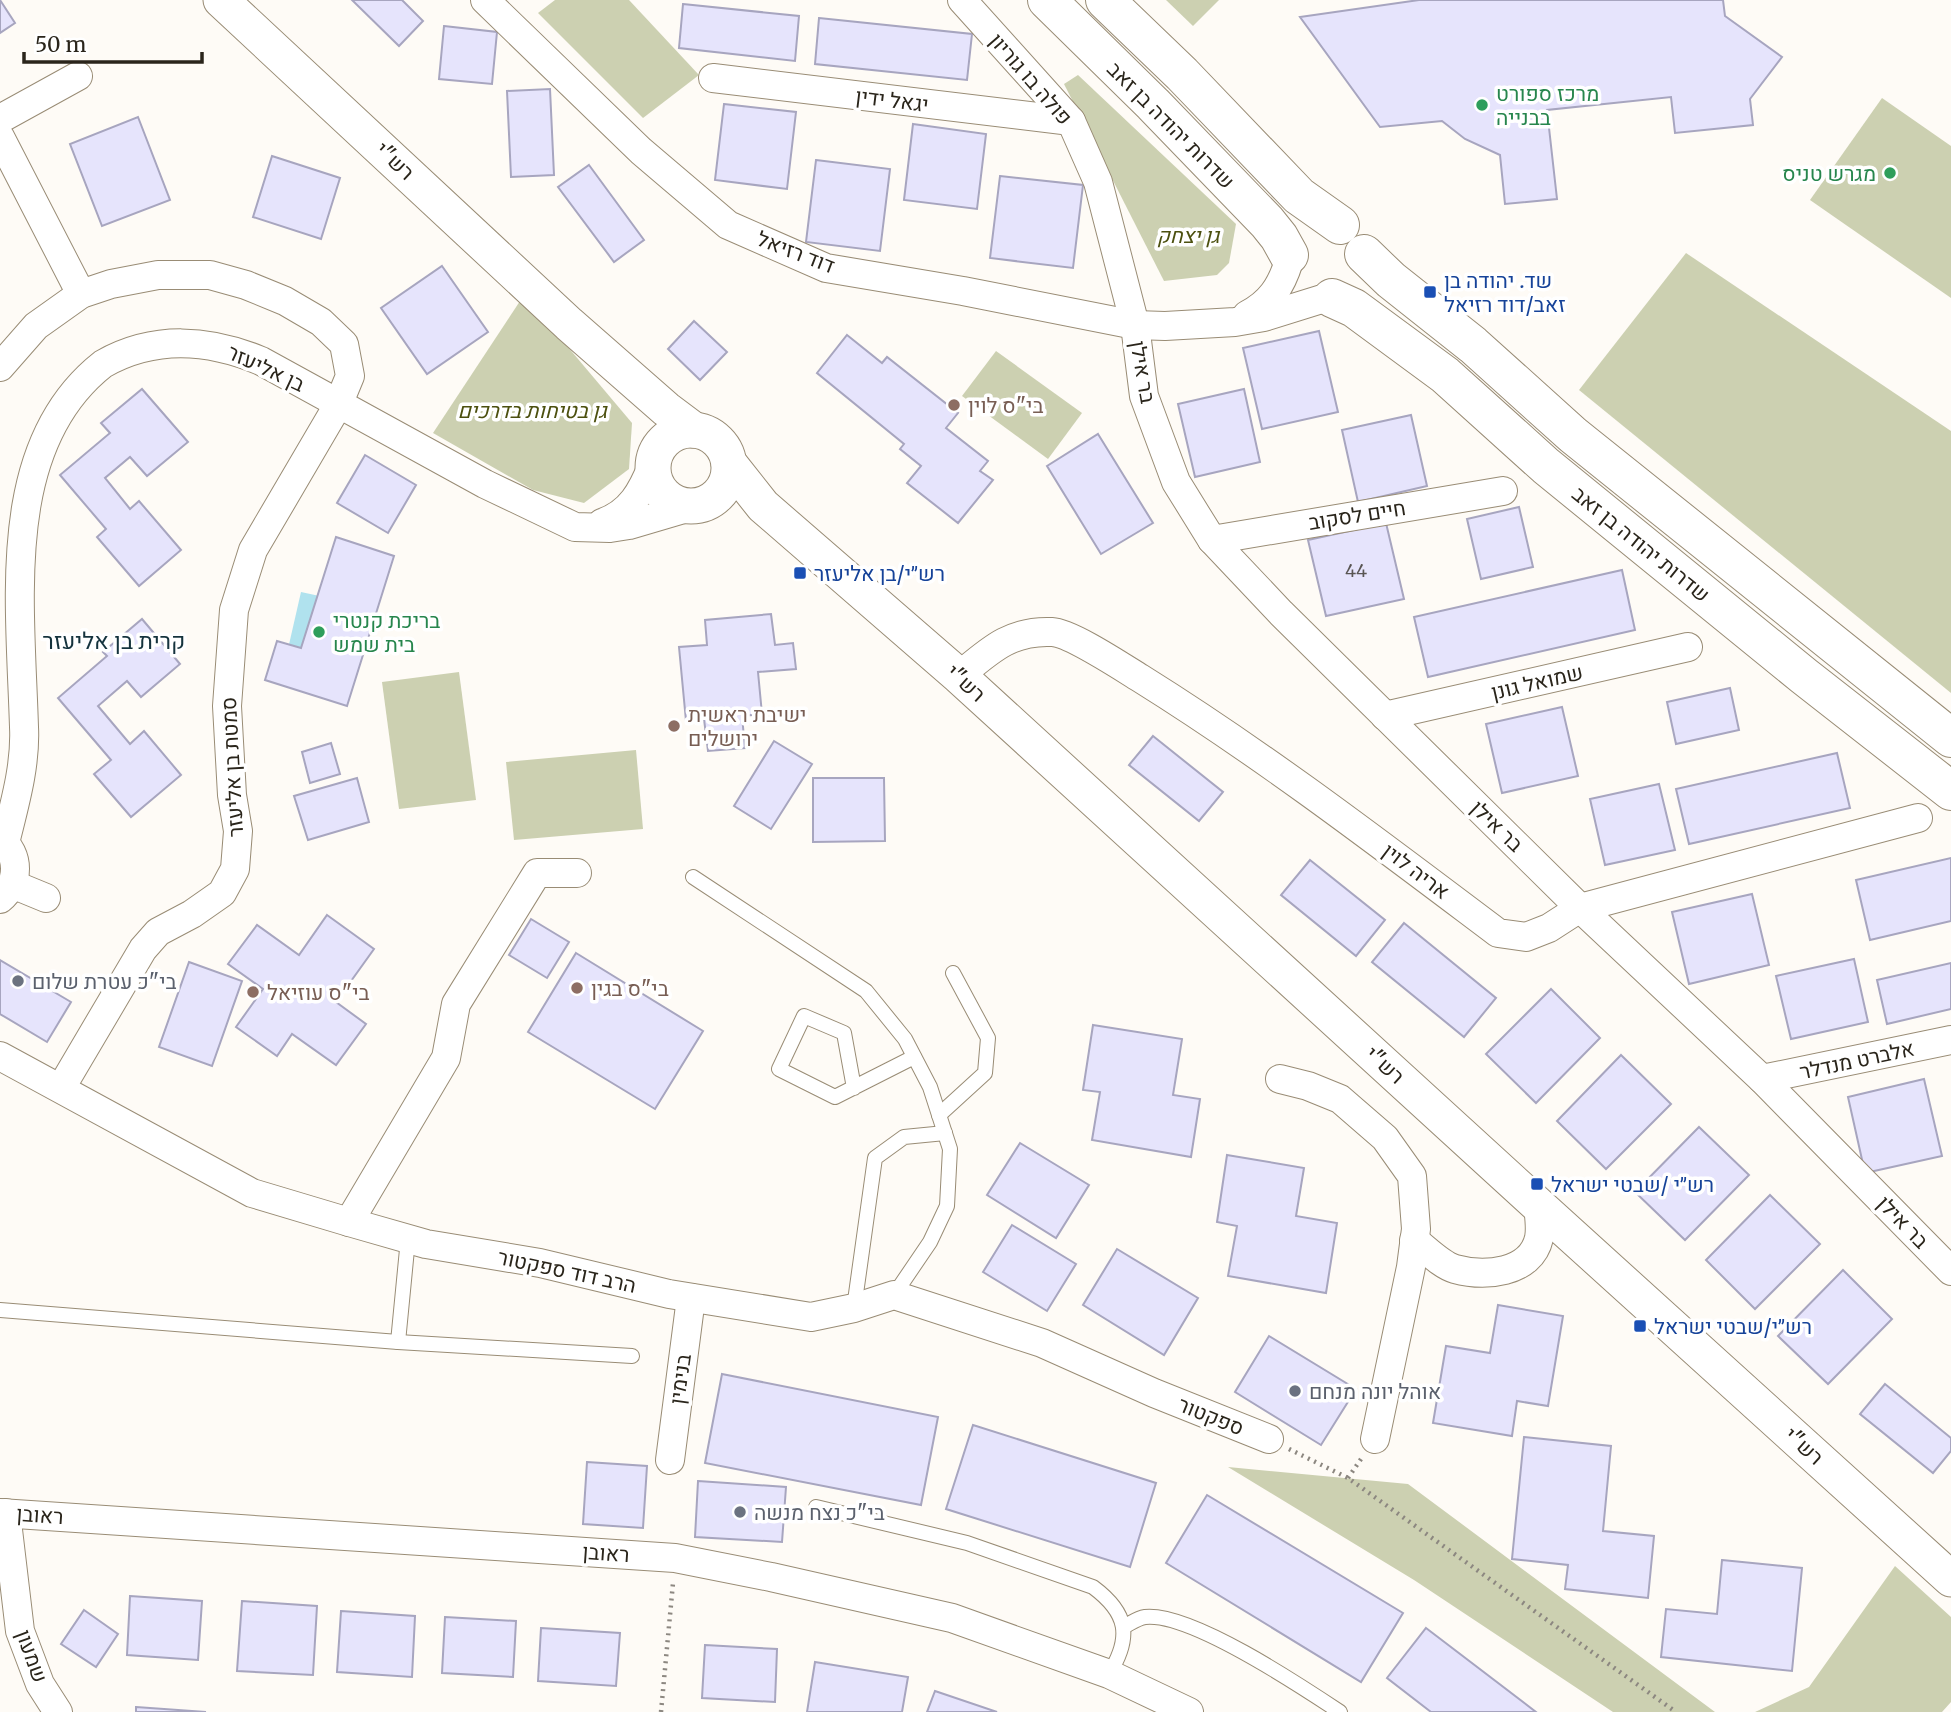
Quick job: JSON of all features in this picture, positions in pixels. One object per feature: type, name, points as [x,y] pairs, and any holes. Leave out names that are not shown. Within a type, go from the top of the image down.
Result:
[{"type":"main road","name":"שדרות יהודה בן זאב","points":[[1047,0],[1267,222],[1279,237],[1289,258]]},
{"type":"main road","name":"שדרות יהודה בן זאב","points":[[1105,0],[1182,74],[1299,196],[1340,225]]},
{"type":"main road","points":[[1318,224],[1340,225],[1355,236],[1364,254],[1360,278],[1353,288],[1328,298],[1314,296],[1296,282],[1289,258],[1292,244],[1307,228],[1318,224]]},
{"type":"main road","name":"שדרות יהודה בן זאב","points":[[1364,254],[1573,435],[1748,578],[1951,738]]},
{"type":"main road","name":"שדרות יהודה בן זאב","points":[[1328,298],[1354,308],[1445,375],[1557,474],[1794,668],[1951,791]]},
{"type":"street","name":"רש\"י","points":[[221,0],[569,324],[694,430]]},
{"type":"street","name":"דוד רזיאל","points":[[485,0],[641,151],[728,225],[826,268],[963,291],[1135,325],[1235,322],[1264,317],[1328,298]]},
{"type":"street","name":"פולה בו גוריון","points":[[962,0],[1071,121],[1098,182],[1135,325]]},
{"type":"street","points":[[0,119],[78,76]]},
{"type":"street","name":"יגאל ידין","points":[[713,78],[1071,121]]},
{"type":"street","points":[[0,137],[80,294]]},
{"type":"street","name":"דוד רזיאל","points":[[1235,322],[1259,309],[1270,299],[1284,277],[1289,258]]},
{"type":"street","points":[[0,367],[36,326],[80,294],[111,284],[158,275],[210,275],[246,285],[285,301],[321,322],[344,344],[349,376],[338,405]]},
{"type":"street","name":"רש\"י","points":[[569,324],[638,411],[650,432],[655,458]]},
{"type":"street","name":"בר אילן","points":[[1135,325],[1144,396],[1175,482],[1212,540],[1281,613],[1580,908],[1762,1079],[1951,1271]]},
{"type":"street","name":"בן אליעזר","points":[[3,841],[18,791],[25,730],[9,656],[9,544],[11,500],[17,467],[30,434],[49,406],[78,378],[115,358],[140,349],[189,342],[234,350],[261,361],[506,495],[575,527],[610,528],[629,525],[698,505]]},
{"type":"street","name":"סמטת בן אליעזר","points":[[61,1088],[144,950],[158,932],[192,914],[222,893],[235,869],[238,831],[232,795],[226,706],[234,610],[253,550],[338,405]]},
{"type":"street","points":[[575,527],[595,526],[612,520],[632,505],[640,494],[655,458],[672,435],[694,430],[714,438],[722,445],[729,464],[729,476],[717,497],[698,505],[678,504],[667,498],[659,489],[654,477],[655,458]]},
{"type":"street","name":"רש\"י","points":[[729,464],[763,506],[959,676],[1951,1579]]},
{"type":"street","name":"חיים לסקוב","points":[[1212,540],[1503,491]]},
{"type":"street","name":"רש\"י","points":[[698,505],[743,516],[816,554]]},
{"type":"street","name":"אריה לוין","points":[[959,676],[992,649],[1020,634],[1055,632],[1102,654],[1286,774],[1498,933],[1526,937],[1549,928],[1580,908],[1918,818]]},
{"type":"street","name":"שמואל גונן","points":[[1385,716],[1688,648]]},
{"type":"street","points":[[3,841],[15,863],[16,873],[6,891],[46,898]]},
{"type":"street","points":[[349,1222],[446,1058],[456,1004],[537,873],[577,873]]},
{"type":"street","name":"אלברט מנדלר","points":[[1762,1079],[1951,1040]]},
{"type":"street","name":"הרב דוד ספקטור","points":[[0,1056],[252,1193],[408,1239],[540,1263],[691,1298],[811,1317],[854,1308],[894,1295]]},
{"type":"street","points":[[1280,1079],[1308,1086],[1339,1100],[1385,1138],[1412,1176],[1414,1241],[1375,1439]]},
{"type":"street","points":[[1414,1241],[1453,1269],[1505,1271],[1522,1263],[1532,1254],[1539,1240],[1538,1205]]},
{"type":"street","name":"ספקטור","points":[[894,1295],[1042,1343],[1153,1393],[1269,1439]]},
{"type":"street","name":"בנימין","points":[[670,1460],[691,1298]]},
{"type":"street","name":"ראובן","points":[[3,1513],[675,1558],[952,1618],[1109,1674],[1189,1712]]},
{"type":"street","name":"שמעון","points":[[3,1513],[10,1636],[58,1712]]},
{"type":"lane","points":[[692,877],[866,991],[905,1039],[930,1087],[950,1149],[947,1206],[930,1242],[894,1295]]},
{"type":"lane","points":[[939,1115],[985,1073],[988,1038],[953,973]]},
{"type":"lane","points":[[854,1088],[844,1033],[804,1016],[779,1069],[835,1097],[854,1088],[915,1057]]},
{"type":"lane","points":[[854,1308],[875,1157],[904,1137],[945,1133]]},
{"type":"lane","points":[[398,1342],[408,1239]]},
{"type":"lane","points":[[0,1310],[398,1342],[632,1356]]},
{"type":"lane","points":[[816,1507],[967,1543],[1093,1587],[1107,1597],[1125,1626],[1124,1641],[1109,1674]]},
{"type":"lane","points":[[1125,1626],[1143,1617],[1163,1619],[1189,1627],[1244,1652],[1340,1712]]},
{"type":"path","points":[[1269,1439],[1348,1478],[1676,1712]]},
{"type":"path","points":[[661,1712],[675,1558]]},
{"type":"green space","points":[[555,0],[629,0],[699,75],[643,118],[538,13]]},
{"type":"green space","points":[[1166,0],[1219,0],[1193,26]]},
{"type":"green space","name":"גן יצחק","points":[[1078,75],[1236,224],[1229,263],[1217,275],[1164,281],[1064,84]]},
{"type":"green space","name":"מגרש טניס","points":[[1882,98],[1951,146],[1951,298],[1810,200]]},
{"type":"green space","points":[[1686,253],[1951,431],[1951,693],[1579,390]]},
{"type":"green space","name":"גן בטיחות בדרכים","points":[[524,295],[632,423],[629,469],[584,503],[533,490],[433,433]]},
{"type":"green space","points":[[996,351],[1082,413],[1048,459],[962,396]]},
{"type":"green space","points":[[459,672],[476,800],[399,809],[382,682]]},
{"type":"green space","points":[[636,750],[643,829],[514,840],[506,762]]},
{"type":"green space","points":[[1228,1467],[1408,1484],[1715,1712],[1613,1712],[1414,1580]]},
{"type":"green space","points":[[1895,1566],[1951,1617],[1951,1702],[1942,1712],[1755,1712],[1809,1687]]},
{"type":"water","points":[[301,592],[352,603],[285,662]]},
{"type":"building","points":[[0,0],[15,23],[0,33]]},
{"type":"building","points":[[352,0],[402,0],[423,21],[399,46]]},
{"type":"building","name":"מרכז ספורט בבנייה","points":[[1419,0],[1723,0],[1725,16],[1782,57],[1750,99],[1753,125],[1675,133],[1671,97],[1547,110],[1557,199],[1505,204],[1500,155],[1465,139],[1442,121],[1380,127],[1300,17]]},
{"type":"building","points":[[683,4],[799,16],[795,61],[679,48]]},
{"type":"building","points":[[819,18],[972,34],[967,80],[815,64]]},
{"type":"building","points":[[444,26],[497,32],[492,84],[439,79]]},
{"type":"building","points":[[550,89],[554,175],[511,177],[507,91]]},
{"type":"building","points":[[724,104],[796,112],[787,189],[715,180]]},
{"type":"building","points":[[138,117],[170,200],[102,226],[70,144]]},
{"type":"building","points":[[913,124],[986,134],[977,209],[904,200]]},
{"type":"building","points":[[272,156],[340,178],[321,239],[253,217]]},
{"type":"building","points":[[816,160],[890,169],[880,251],[806,242]]},
{"type":"building","points":[[589,165],[644,240],[614,262],[558,187]]},
{"type":"building","points":[[1000,176],[1083,185],[1073,268],[990,258]]},
{"type":"building","points":[[442,266],[488,332],[427,374],[381,308]]},
{"type":"building","points":[[694,321],[727,352],[700,380],[668,349]]},
{"type":"building","points":[[1319,331],[1338,412],[1262,429],[1243,348]]},
{"type":"building","points":[[847,335],[882,363],[887,357],[958,413],[946,428],[988,461],[980,471],[993,480],[958,523],[907,483],[921,466],[900,449],[904,444],[817,373]]},
{"type":"building","points":[[142,389],[188,442],[147,476],[130,457],[105,478],[130,509],[139,501],[181,550],[139,586],[97,537],[106,529],[60,475],[110,433],[101,423]]},
{"type":"building","points":[[1244,389],[1260,462],[1195,477],[1178,404]]},
{"type":"building","points":[[1411,415],[1427,486],[1358,502],[1342,430]]},
{"type":"building","points":[[1098,434],[1153,523],[1101,554],[1047,466]]},
{"type":"building","points":[[365,455],[416,485],[388,533],[337,503]]},
{"type":"building","points":[[1519,507],[1533,567],[1481,579],[1467,519]]},
{"type":"building","points":[[1386,523],[1404,599],[1326,616],[1308,540]]},
{"type":"building","points":[[336,537],[394,556],[347,706],[265,680],[277,641],[301,648]]},
{"type":"building","points":[[1622,570],[1635,630],[1428,677],[1414,617]]},
{"type":"building","points":[[771,614],[775,645],[793,643],[796,669],[758,672],[762,714],[742,716],[745,748],[708,751],[704,719],[686,721],[679,647],[707,645],[705,620]]},
{"type":"building","points":[[142,619],[180,664],[141,697],[127,681],[98,706],[130,744],[144,731],[181,775],[131,817],[94,774],[111,760],[58,698],[107,656],[103,652]]},
{"type":"building","points":[[1730,688],[1739,730],[1676,744],[1667,702]]},
{"type":"building","points":[[1562,707],[1578,776],[1502,793],[1486,724]]},
{"type":"building","points":[[1153,736],[1223,792],[1199,821],[1129,765]]},
{"type":"building","points":[[774,741],[812,764],[771,829],[734,806]]},
{"type":"building","points":[[331,743],[340,774],[310,783],[302,752]]},
{"type":"building","points":[[1837,753],[1850,808],[1689,844],[1676,789]]},
{"type":"building","points":[[357,778],[369,822],[308,840],[294,796]]},
{"type":"building","points":[[813,778],[884,778],[885,841],[813,842]]},
{"type":"building","points":[[1659,784],[1675,850],[1605,865],[1590,799]]},
{"type":"building","points":[[1951,858],[1951,921],[1870,940],[1856,880]]},
{"type":"building","points":[[1310,860],[1385,920],[1356,956],[1281,895]]},
{"type":"building","points":[[1752,894],[1769,965],[1689,984],[1672,912]]},
{"type":"building","points":[[327,915],[374,949],[336,1002],[366,1024],[336,1065],[292,1034],[277,1056],[236,1027],[263,989],[228,964],[257,925],[299,955]]},
{"type":"building","points":[[531,919],[569,942],[547,978],[509,955]]},
{"type":"building","points":[[1404,923],[1496,998],[1464,1037],[1372,962]]},
{"type":"building","points":[[576,953],[703,1031],[655,1109],[528,1032]]},
{"type":"building","points":[[1854,959],[1868,1022],[1791,1039],[1776,976]]},
{"type":"building","name":"בי\"כ עטרת שלום","points":[[0,960],[71,1002],[47,1042],[0,1014]]},
{"type":"building","points":[[189,962],[242,981],[212,1066],[159,1047]]},
{"type":"building","points":[[1951,963],[1951,1009],[1887,1024],[1877,980]]},
{"type":"building","points":[[1551,989],[1600,1038],[1536,1103],[1486,1054]]},
{"type":"building","points":[[1093,1025],[1182,1039],[1173,1095],[1200,1099],[1191,1157],[1092,1140],[1100,1092],[1083,1090]]},
{"type":"building","points":[[1621,1055],[1671,1104],[1606,1169],[1557,1121]]},
{"type":"building","points":[[1924,1079],[1942,1156],[1865,1173],[1848,1097]]},
{"type":"building","points":[[1699,1127],[1749,1175],[1685,1240],[1635,1192]]},
{"type":"building","points":[[1020,1143],[1089,1185],[1056,1238],[987,1195]]},
{"type":"building","points":[[1227,1155],[1304,1168],[1296,1216],[1337,1223],[1326,1293],[1228,1276],[1237,1226],[1217,1222]]},
{"type":"building","points":[[1770,1195],[1820,1244],[1755,1309],[1706,1260]]},
{"type":"building","points":[[1012,1225],[1076,1264],[1047,1311],[983,1272]]},
{"type":"building","points":[[1117,1249],[1198,1298],[1164,1355],[1083,1305]]},
{"type":"building","points":[[1843,1270],[1892,1319],[1828,1384],[1778,1336]]},
{"type":"building","points":[[1498,1305],[1563,1316],[1548,1406],[1517,1401],[1512,1436],[1433,1423],[1446,1346],[1490,1353]]},
{"type":"building","name":"אוהל יונה מנחם","points":[[1269,1336],[1356,1389],[1321,1445],[1235,1392]]},
{"type":"building","points":[[722,1374],[938,1417],[921,1505],[705,1463]]},
{"type":"building","points":[[1885,1384],[1951,1438],[1951,1451],[1933,1473],[1860,1414]]},
{"type":"building","points":[[973,1425],[1156,1483],[1130,1567],[946,1509]]},
{"type":"building","points":[[1524,1437],[1611,1446],[1603,1531],[1654,1536],[1648,1598],[1565,1589],[1568,1565],[1512,1559]]},
{"type":"building","points":[[587,1462],[647,1466],[643,1528],[583,1524]]},
{"type":"building","name":"בי\"כ נצח מנשה","points":[[698,1481],[786,1487],[782,1542],[695,1537]]},
{"type":"building","points":[[1207,1495],[1403,1613],[1361,1682],[1166,1563]]},
{"type":"building","points":[[1722,1560],[1802,1568],[1792,1671],[1661,1657],[1666,1609],[1717,1614]]},
{"type":"building","points":[[130,1596],[202,1601],[198,1660],[127,1655]]},
{"type":"building","points":[[242,1601],[317,1606],[313,1675],[237,1671]]},
{"type":"building","points":[[84,1610],[118,1634],[96,1667],[61,1644]]},
{"type":"building","points":[[341,1611],[415,1616],[412,1677],[337,1672]]},
{"type":"building","points":[[445,1617],[516,1621],[513,1677],[442,1673]]},
{"type":"building","points":[[541,1628],[620,1633],[616,1686],[538,1681]]},
{"type":"building","points":[[1426,1628],[1536,1712],[1431,1712],[1387,1678]]},
{"type":"building","points":[[705,1645],[777,1649],[775,1702],[702,1698]]},
{"type":"building","points":[[815,1662],[908,1677],[902,1712],[807,1712]]},
{"type":"building","points":[[935,1691],[997,1712],[927,1712]]},
{"type":"building","points":[[136,1707],[206,1712],[136,1712]]},
{"type":"place","name":"מרכז ספורט בבנייה","points":[[1482,105]]},
{"type":"place","name":"מגרש טניס","points":[[1890,173]]},
{"type":"place","name":"שד. יהודה בן זאב/דוד רזיאל","points":[[1430,292]]},
{"type":"place","name":"בי\"ס לוין","points":[[954,405]]},
{"type":"place","name":"רש״י/בן אליעזר","points":[[800,573]]},
{"type":"place","name":"בריכת קנטרי בית שמש","points":[[319,632]]},
{"type":"place","name":"ישיבת ראשית ירושלים","points":[[674,726]]},
{"type":"place","name":"בי\"כ עטרת שלום","points":[[18,981]]},
{"type":"place","name":"בי\"ס בגין","points":[[577,988]]},
{"type":"place","name":"בי\"ס עוזיאל","points":[[253,992]]},
{"type":"place","name":"רש״י /שבטי ישראל","points":[[1537,1184]]},
{"type":"place","name":"רש״י/שבטי ישראל","points":[[1640,1326]]},
{"type":"place","name":"אוהל יונה מנחם","points":[[1295,1391]]},
{"type":"place","name":"בי\"כ נצח מנשה","points":[[740,1512]]},
{"type":"district","name":"קרית בן אליעזר","points":[[114,640]]}]
